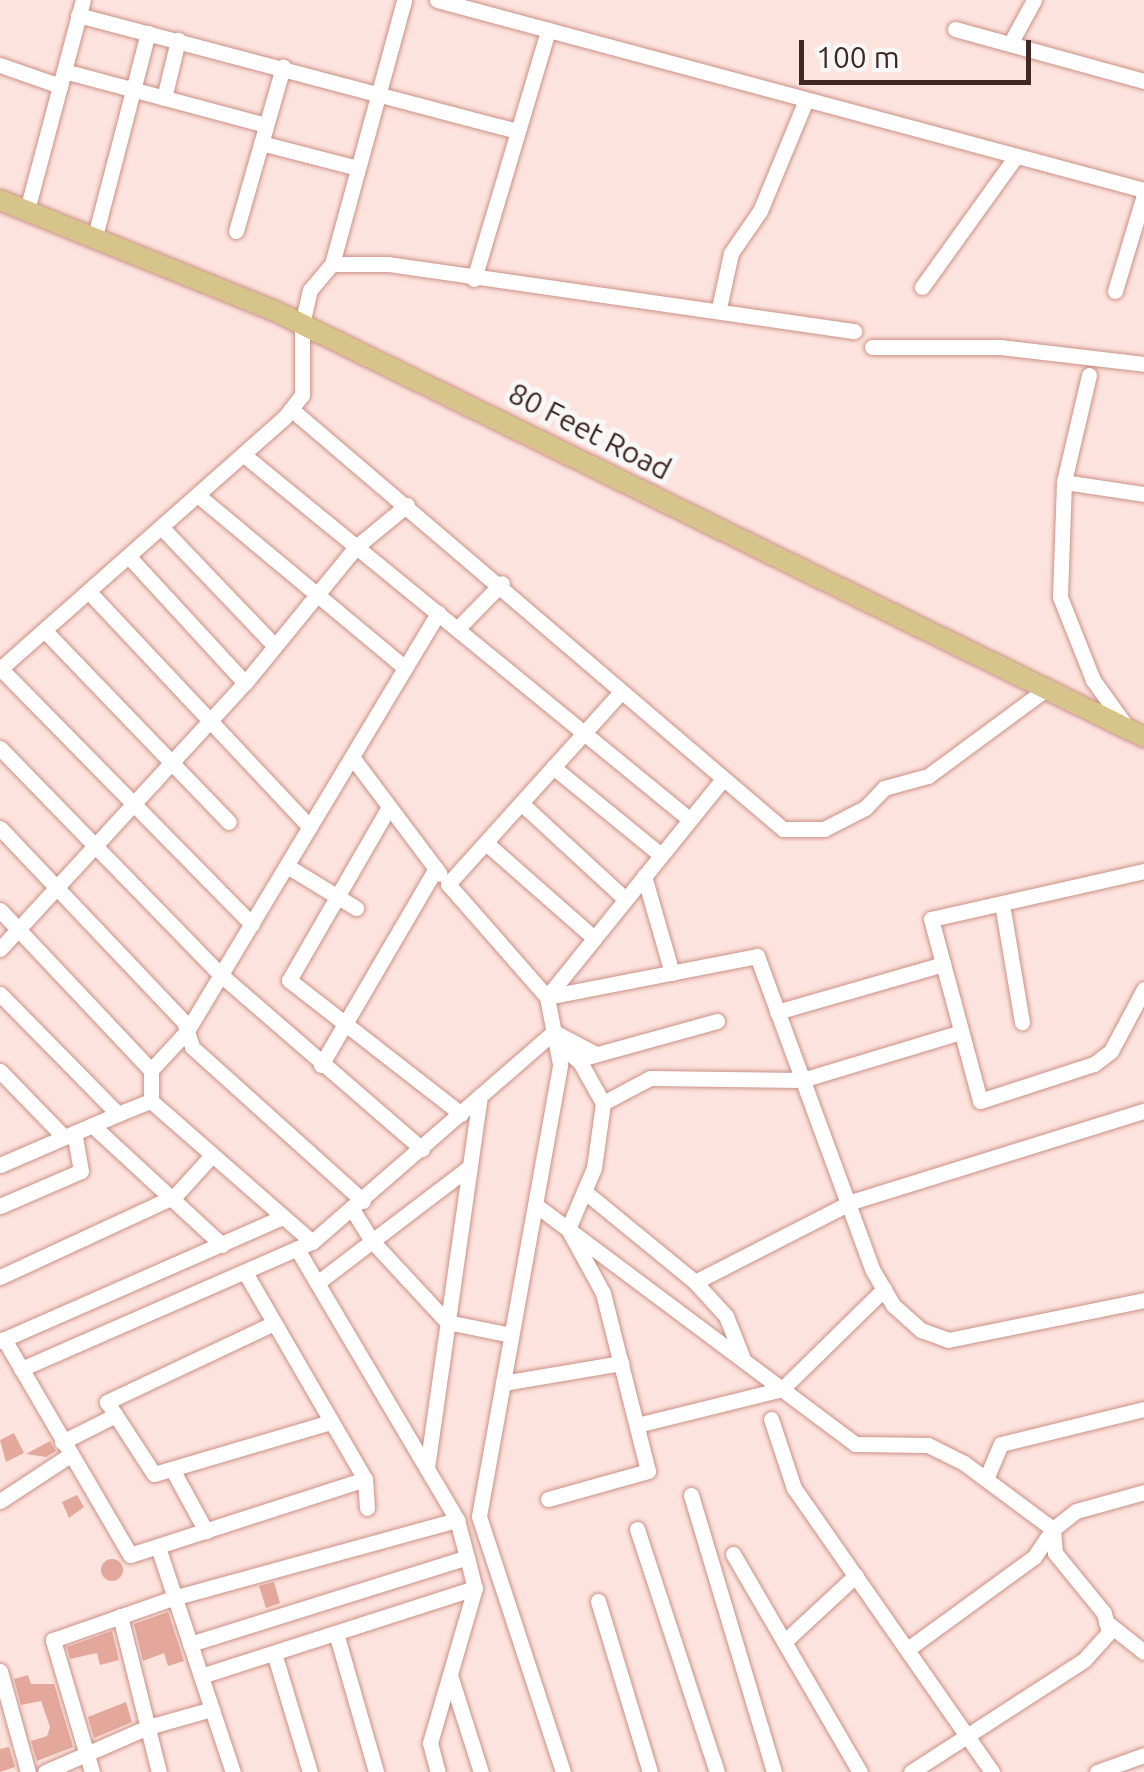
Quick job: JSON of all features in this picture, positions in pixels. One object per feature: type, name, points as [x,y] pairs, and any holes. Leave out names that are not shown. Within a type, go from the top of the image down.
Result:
[{"type":"main road","name":"80 Feet Road","points":[[0,200],[302,324],[1136,733]]},
{"type":"street","points":[[252,924],[0,669],[164,530],[302,395],[302,324],[310,290],[332,264],[404,0]]},
{"type":"street","points":[[437,0],[1144,193],[1115,291]]},
{"type":"street","points":[[1010,44],[1034,0]]},
{"type":"street","points":[[27,210],[80,8],[148,32],[518,131]]},
{"type":"street","points":[[955,29],[1144,81]]},
{"type":"street","points":[[474,280],[548,30]]},
{"type":"street","points":[[95,236],[148,32]]},
{"type":"street","points":[[164,98],[178,40]]},
{"type":"street","points":[[0,64],[133,90],[266,125]]},
{"type":"street","points":[[236,231],[282,67]]},
{"type":"street","points":[[719,308],[731,254],[760,211],[806,100]]},
{"type":"street","points":[[261,144],[358,168]]},
{"type":"street","points":[[922,287],[1016,156]]},
{"type":"street","points":[[332,264],[388,264],[474,280],[719,308],[854,331]]},
{"type":"street","points":[[872,347],[1000,346],[1144,364]]},
{"type":"street","points":[[1089,375],[1064,482],[1060,596],[1093,680],[1136,733]]},
{"type":"street","points":[[291,409],[502,583],[720,781],[783,829],[824,829],[865,808],[884,788],[928,776],[1046,688]]},
{"type":"street","points":[[244,455],[689,819]]},
{"type":"street","points":[[1064,482],[1144,494]]},
{"type":"street","points":[[200,497],[405,668]]},
{"type":"street","points":[[0,949],[207,718],[245,683],[272,643],[318,596],[356,547],[407,505]]},
{"type":"street","points":[[164,530],[272,643]]},
{"type":"street","points":[[130,559],[245,683]]},
{"type":"street","points":[[457,629],[502,583]]},
{"type":"street","points":[[90,594],[310,827]]},
{"type":"street","points":[[438,613],[187,1031],[151,1070],[151,1101],[283,1217],[304,1246],[317,1282],[457,1520],[475,1588],[430,1743],[438,1772]]},
{"type":"street","points":[[45,632],[229,822]]},
{"type":"street","points":[[448,884],[620,693]]},
{"type":"street","points":[[0,748],[220,975],[422,1149]]},
{"type":"street","points":[[352,757],[448,884],[547,998],[560,1064],[538,1206],[478,1516],[563,1772]]},
{"type":"street","points":[[553,767],[660,855]]},
{"type":"street","points":[[547,998],[720,781]]},
{"type":"street","points":[[521,803],[626,899]]},
{"type":"street","points":[[390,807],[289,980],[461,1114]]},
{"type":"street","points":[[0,828],[187,1031],[192,1047],[357,1205],[372,1241],[447,1322],[511,1335]]},
{"type":"street","points":[[486,844],[594,938]]},
{"type":"street","points":[[287,866],[356,908]]},
{"type":"street","points":[[321,1065],[342,1022],[436,868]]},
{"type":"street","points":[[1144,871],[930,919],[980,1101],[1094,1064],[1111,1051],[1144,989]]},
{"type":"street","points":[[644,876],[672,973]]},
{"type":"street","points":[[1002,904],[1022,1022]]},
{"type":"street","points":[[0,910],[151,1070]]},
{"type":"street","points":[[547,998],[756,956],[884,1289],[921,1330],[948,1340],[1144,1300]]},
{"type":"street","points":[[777,1012],[943,964]]},
{"type":"street","points":[[0,994],[118,1114]]},
{"type":"street","points":[[587,1058],[717,1021]]},
{"type":"street","points":[[603,1103],[650,1078],[802,1080],[962,1032]]},
{"type":"street","points":[[555,1037],[587,1058],[603,1103],[584,1191],[568,1229]]},
{"type":"street","points":[[21,1368],[304,1246],[555,1037]]},
{"type":"street","points":[[0,1071],[69,1135],[81,1171],[0,1206]]},
{"type":"street","points":[[427,1468],[480,1096]]},
{"type":"street","points":[[0,1164],[151,1101]]},
{"type":"street","points":[[696,1282],[851,1202],[1144,1111]]},
{"type":"street","points":[[92,1125],[176,1196],[222,1244]]},
{"type":"street","points":[[0,1277],[176,1196],[212,1155]]},
{"type":"street","points":[[317,1282],[468,1168]]},
{"type":"street","points":[[584,1191],[696,1282],[726,1316],[743,1360]]},
{"type":"street","points":[[538,1206],[855,1444],[928,1445],[986,1478],[1053,1529]]},
{"type":"street","points":[[283,1217],[2,1340],[130,1555],[365,1479]]},
{"type":"street","points":[[548,1499],[648,1471],[603,1293],[568,1229]]},
{"type":"street","points":[[246,1274],[365,1479],[367,1508]]},
{"type":"street","points":[[636,1425],[782,1389],[884,1289]]},
{"type":"street","points":[[274,1323],[107,1402],[154,1474],[331,1422]]},
{"type":"street","points":[[503,1383],[621,1363]]},
{"type":"street","points":[[986,1478],[1002,1444],[1144,1409]]},
{"type":"street","points":[[0,1501],[66,1448],[116,1415]]},
{"type":"street","points":[[771,1419],[794,1488],[992,1772]]},
{"type":"street","points":[[172,1469],[206,1531]]},
{"type":"street","points":[[908,1649],[1034,1556],[1053,1529],[1076,1511],[1144,1492]]},
{"type":"street","points":[[691,1496],[774,1772]]},
{"type":"street","points":[[90,1764],[53,1640],[173,1598],[457,1520]]},
{"type":"street","points":[[636,1529],[717,1772]]},
{"type":"street","points":[[1053,1529],[1054,1554],[1106,1622],[1144,1652]]},
{"type":"street","points":[[158,1547],[232,1772]]},
{"type":"street","points":[[733,1554],[860,1772]]},
{"type":"street","points":[[190,1644],[467,1556]]},
{"type":"street","points":[[784,1642],[856,1575]]},
{"type":"street","points":[[200,1676],[475,1588]]},
{"type":"street","points":[[598,1601],[650,1772]]},
{"type":"street","points":[[120,1616],[160,1772]]},
{"type":"street","points":[[912,1772],[1084,1660],[1109,1632],[1106,1622]]},
{"type":"street","points":[[336,1633],[376,1772]]},
{"type":"street","points":[[274,1653],[310,1772]]},
{"type":"street","points":[[0,1671],[28,1772]]},
{"type":"street","points":[[450,1675],[480,1772]]},
{"type":"street","points":[[45,1772],[90,1764],[148,1727],[212,1709]]},
{"type":"street","points":[[1106,1770],[1144,1755]]},
{"type":"building","points":[[14,1433],[24,1453],[6,1462],[0,1440]]},
{"type":"building","points":[[50,1441],[56,1451],[46,1457],[26,1454]]},
{"type":"building","points":[[77,1495],[84,1507],[69,1518],[62,1502]]},
{"type":"building","points":[[108,1559],[116,1559],[123,1570],[116,1581],[108,1581],[101,1574],[101,1566]]},
{"type":"building","points":[[274,1582],[280,1603],[266,1608],[259,1586]]},
{"type":"building","points":[[168,1612],[184,1661],[168,1666],[164,1653],[143,1661],[134,1624]]},
{"type":"building","points":[[112,1631],[119,1660],[100,1665],[97,1653],[70,1659],[67,1647]]},
{"type":"building","points":[[28,1675],[31,1684],[54,1684],[73,1747],[37,1761],[31,1741],[47,1736],[50,1727],[41,1701],[21,1705],[14,1679]]},
{"type":"building","points":[[126,1702],[132,1722],[94,1738],[88,1717]]},
{"type":"building","points":[[9,1747],[15,1767],[0,1772],[0,1749]]}]
